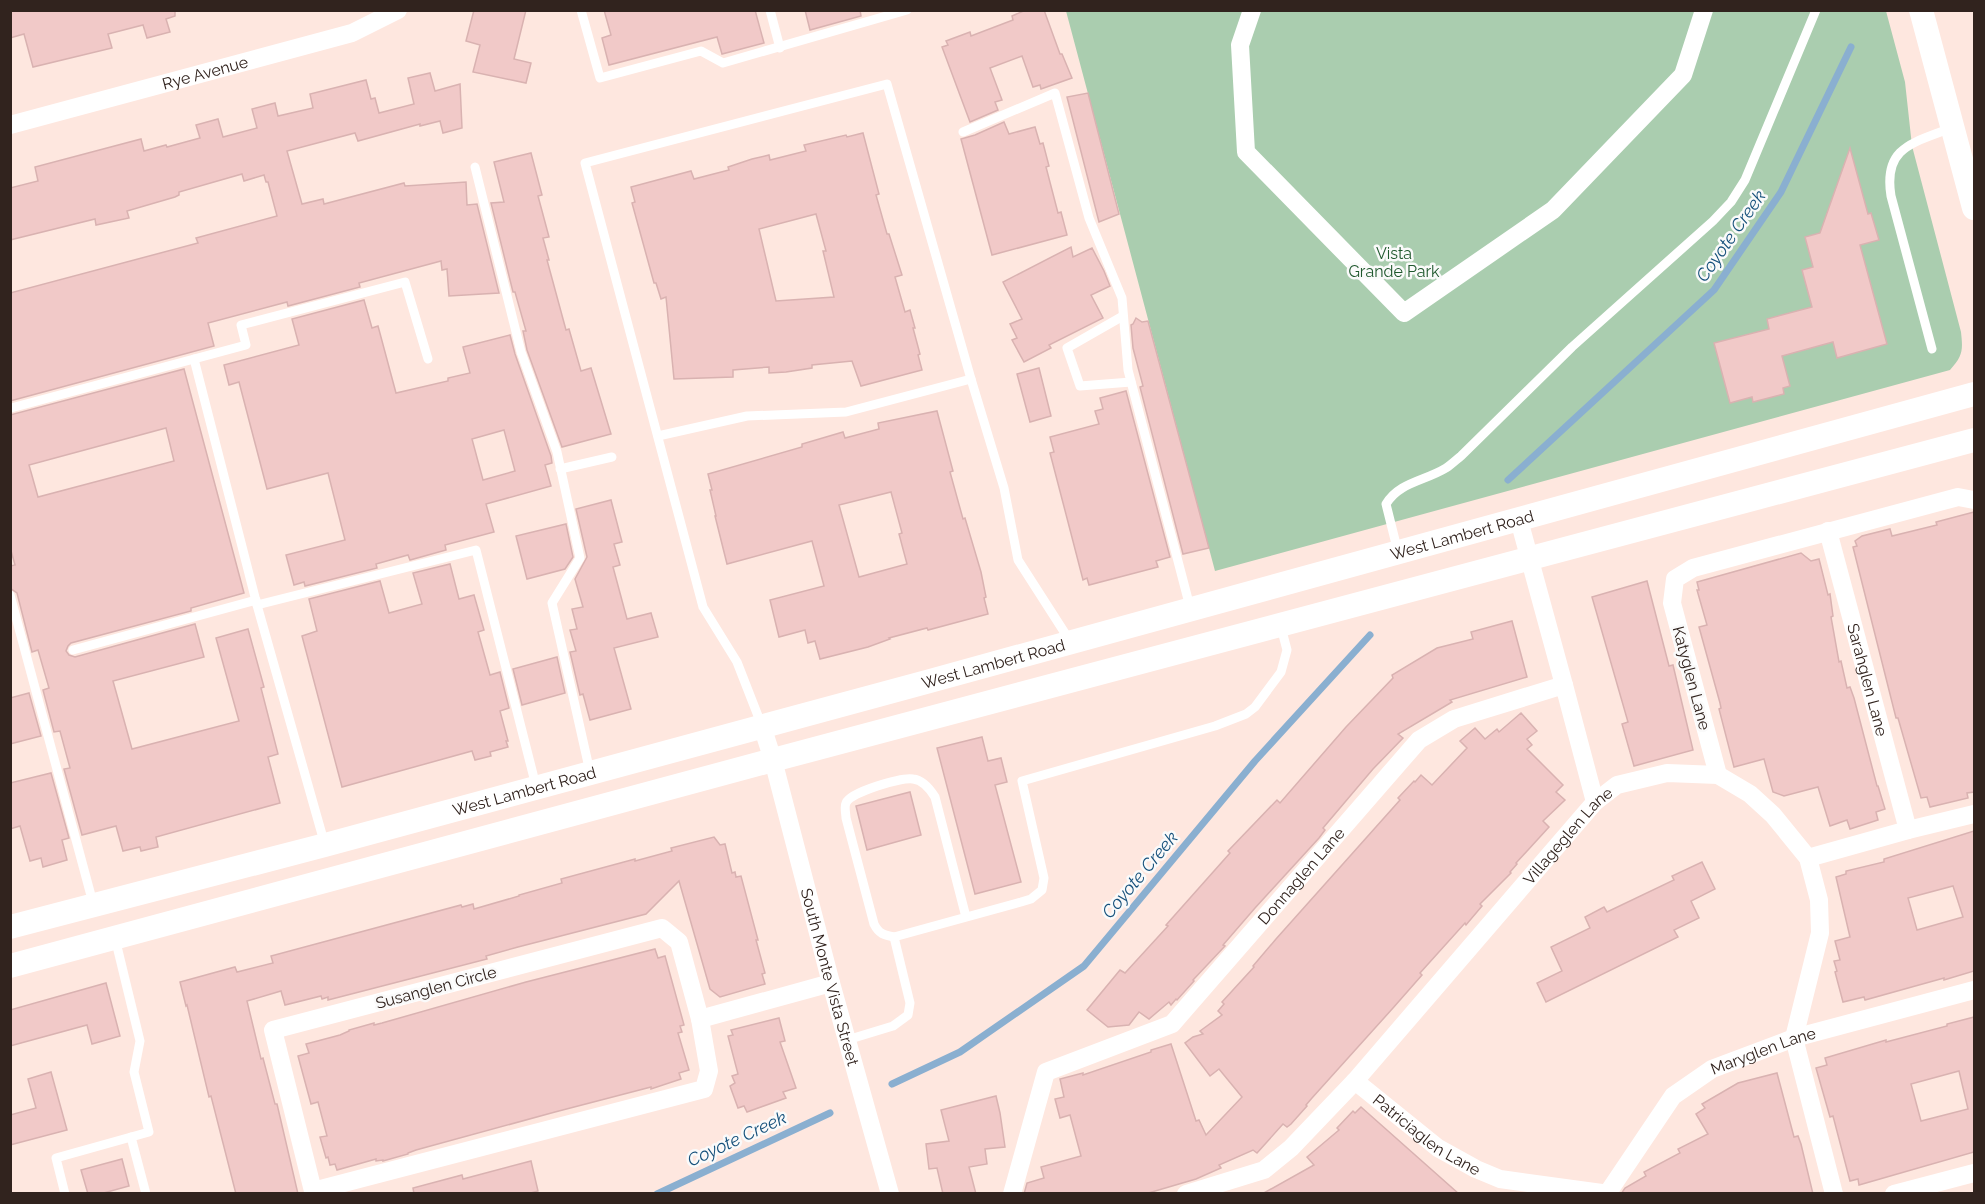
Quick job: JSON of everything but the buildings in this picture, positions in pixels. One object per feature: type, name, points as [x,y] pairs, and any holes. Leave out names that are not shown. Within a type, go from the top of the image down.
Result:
[{"type":"main road","points":[[1921,10],[1974,208]]},
{"type":"main road","name":"West Lambert Road","points":[[10,927],[1191,610],[1974,394]]},
{"type":"main road","points":[[10,966],[1280,624],[1974,440]]},
{"type":"street","name":"Rye Avenue","points":[[10,125],[352,33],[399,10]]},
{"type":"street","points":[[1252,10],[1240,45],[1246,152],[1404,313],[1553,210],[1683,75],[1704,10]]},
{"type":"street","points":[[1828,531],[1958,497],[1974,500]]},
{"type":"street","points":[[1519,520],[1594,802]]},
{"type":"street","name":"Katyglen Lane","points":[[1718,775],[1672,603],[1676,579],[1693,568],[1828,531]]},
{"type":"street","name":"Sarahglen Lane","points":[[1828,531],[1908,830]]},
{"type":"street","name":"Donnaglen Lane","points":[[1012,1194],[1046,1072],[1172,1024],[1419,740],[1454,719],[1564,685]]},
{"type":"street","name":"South Monte Vista Street","points":[[762,726],[890,1194]]},
{"type":"street","name":"Villageglen Lane","points":[[1186,1194],[1264,1170],[1291,1148],[1355,1081],[1594,802],[1617,785],[1666,773],[1718,775],[1750,794],[1773,815],[1808,858],[1819,900],[1820,933],[1794,1038],[1834,1194]]},
{"type":"street","points":[[1808,858],[1974,814]]},
{"type":"street","name":"Susanglen Circle","points":[[662,928],[679,942],[700,1019],[709,1071],[704,1089],[314,1192],[273,1030],[662,928]]},
{"type":"street","points":[[700,1019],[831,983]]},
{"type":"street","name":"Maryglen Lane","points":[[1608,1193],[1673,1096],[1712,1069],[1794,1038],[1974,990]]},
{"type":"street","name":"Patriciaglen Lane","points":[[1355,1081],[1438,1148],[1476,1169],[1500,1179],[1608,1193]]},
{"type":"street","points":[[1894,1194],[1974,1173]]},
{"type":"lane","points":[[581,10],[600,78],[701,51],[723,63],[907,10]]},
{"type":"lane","points":[[770,10],[780,48]]},
{"type":"lane","points":[[1398,553],[1386,504],[1392,494],[1404,486],[1446,468],[1461,456],[1572,347],[1713,221],[1731,202],[1745,180],[1816,10]]},
{"type":"lane","points":[[762,726],[737,662],[704,607],[585,163],[887,84],[1004,488],[1018,560],[1070,641]]},
{"type":"lane","points":[[963,132],[1054,93],[1089,218],[1122,298],[1128,370],[1191,610]]},
{"type":"lane","points":[[1932,349],[1891,196],[1889,171],[1901,150],[1914,142],[1953,128]]},
{"type":"lane","points":[[475,167],[521,352],[557,452],[579,558],[552,603],[590,772]]},
{"type":"lane","points":[[11,408],[246,345],[241,325],[405,282],[428,359]]},
{"type":"lane","points":[[1123,316],[1067,348],[1080,386],[1131,382]]},
{"type":"lane","points":[[194,359],[256,603],[325,844]]},
{"type":"lane","points":[[658,436],[747,416],[846,412],[971,380]]},
{"type":"lane","points":[[560,469],[612,457]]},
{"type":"lane","points":[[73,650],[476,550],[536,786]]},
{"type":"lane","points":[[10,595],[93,905]]},
{"type":"lane","points":[[966,917],[935,797],[930,789],[920,781],[913,779],[867,789],[851,797],[846,803],[846,818],[874,924],[884,935],[894,937],[1031,899],[1042,890],[1043,867],[1022,781],[1215,726],[1246,714],[1262,699],[1281,672],[1287,650],[1280,624]]},
{"type":"lane","points":[[847,1040],[893,1026],[908,1015],[910,1003],[894,937]]},
{"type":"lane","points":[[65,1194],[56,1158],[150,1132],[134,1072],[140,1041],[115,938]]},
{"type":"lane","points":[[131,1137],[146,1194]]},
{"type":"green space","name":"Vista Grande Park","points":[[1066,11],[1886,11],[1905,82],[1912,146],[1961,332],[1960,357],[1950,370],[1215,571]]},
{"type":"waterway","name":"Coyote Creek","points":[[1508,480],[1714,290],[1781,192],[1851,47]]},
{"type":"waterway","name":"Coyote Creek","points":[[892,1084],[960,1052],[1084,966],[1255,761],[1370,635]]},
{"type":"waterway","name":"Coyote Creek","points":[[657,1194],[830,1113]]}]
